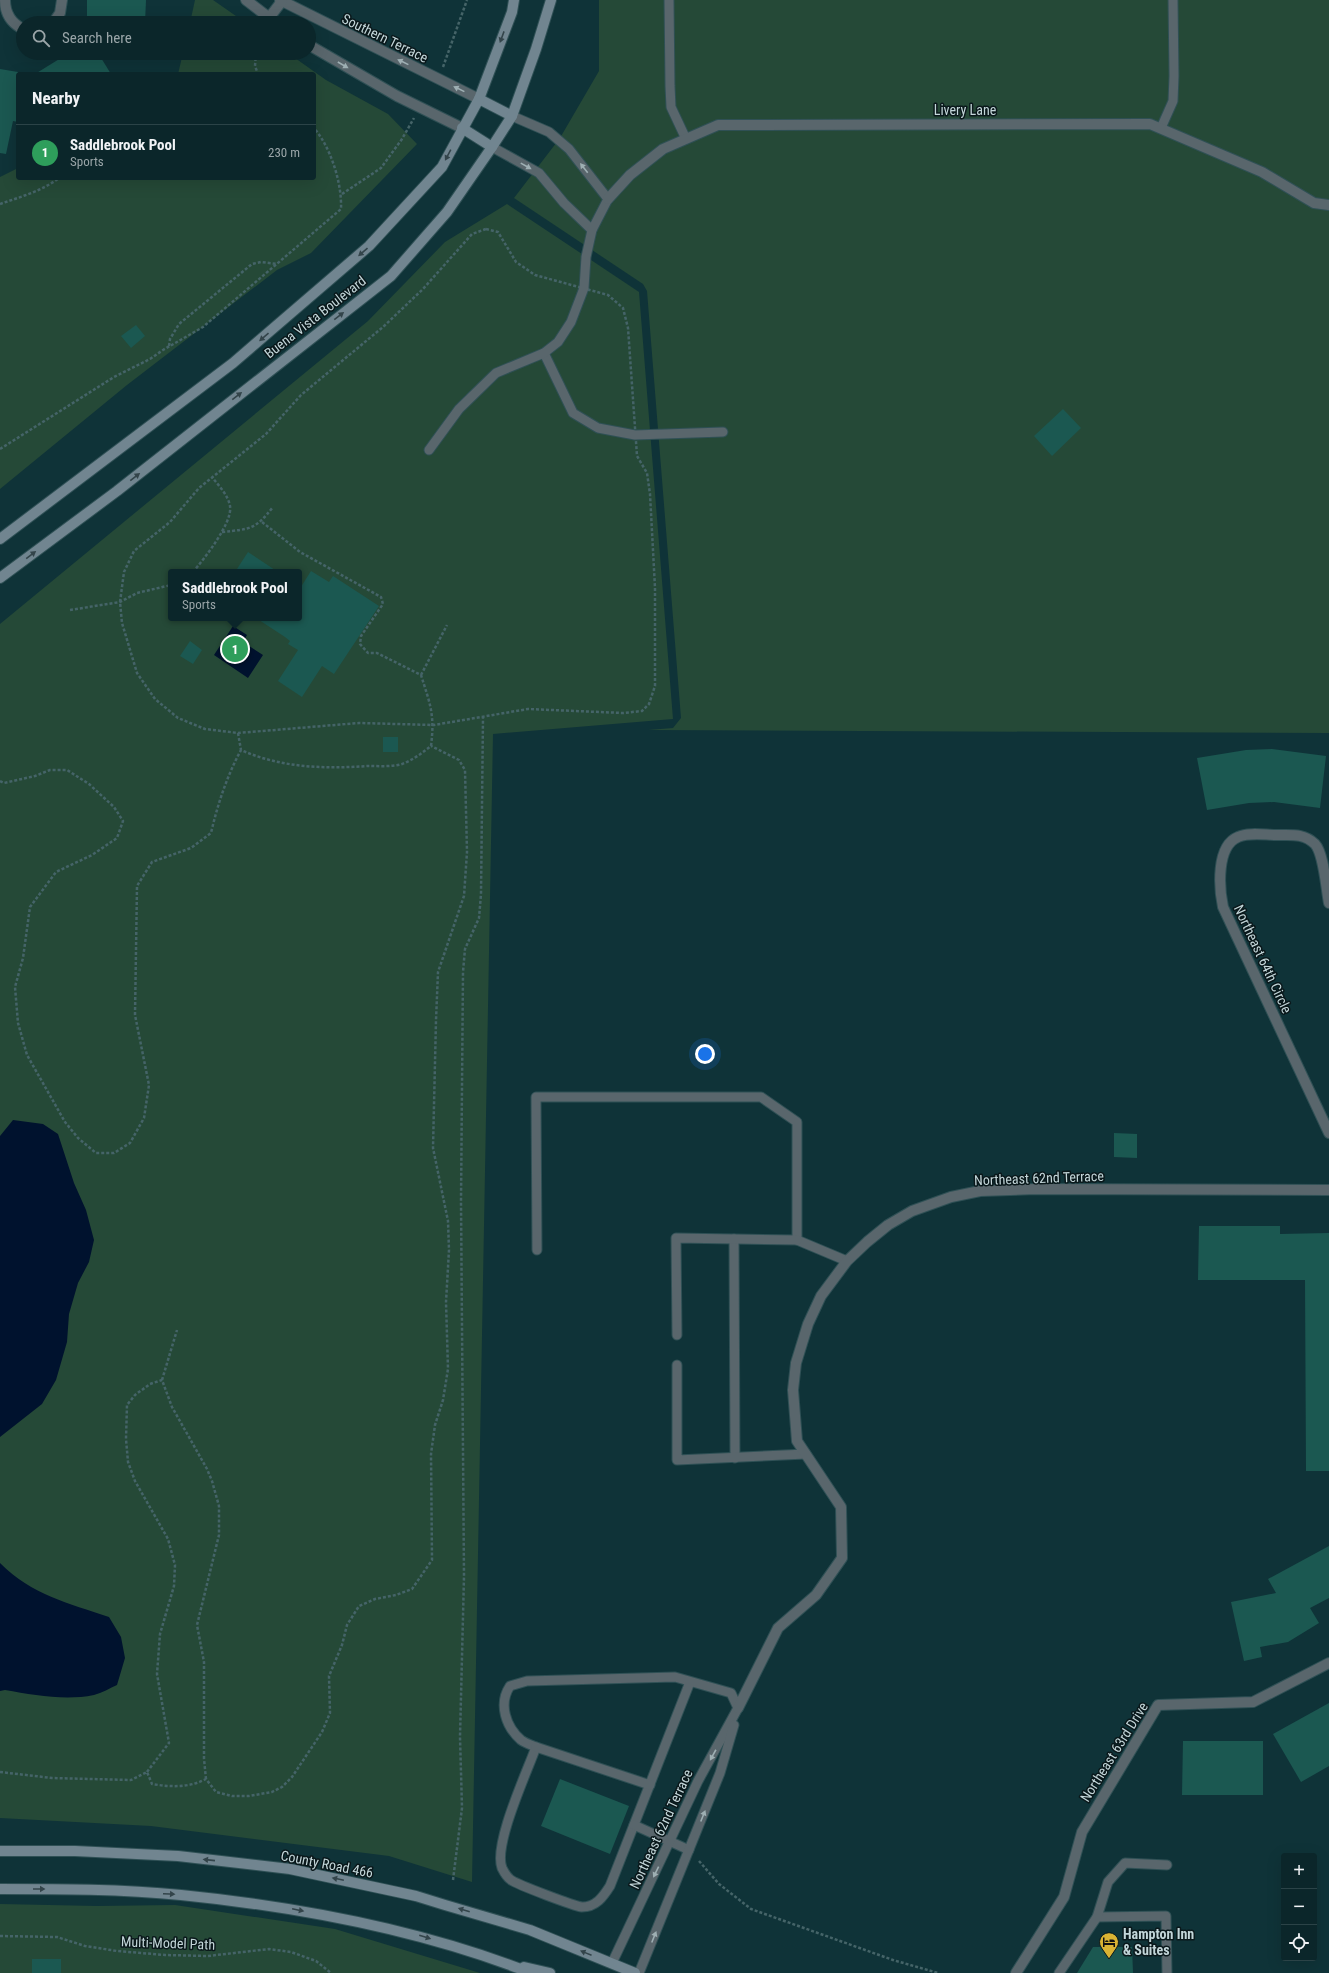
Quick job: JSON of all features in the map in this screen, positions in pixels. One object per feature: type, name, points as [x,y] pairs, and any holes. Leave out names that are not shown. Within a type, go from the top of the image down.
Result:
[{"type":"main road","name":"Buena Vista Boulevard","points":[[0,539],[234,363],[369,246],[442,167],[479,99],[512,12],[514,0]]},
{"type":"main road","name":"Buena Vista Boulevard","points":[[0,578],[124,486],[390,276],[448,212],[512,116],[536,49],[551,0]]},
{"type":"main road","points":[[479,99],[512,116]]},
{"type":"main road","points":[[462,128],[492,147]]},
{"type":"main road","name":"County Road 466","points":[[0,1851],[75,1851],[178,1856],[290,1869],[416,1896],[530,1930],[635,1973]]},
{"type":"main road","points":[[0,1889],[81,1889],[180,1895],[288,1908],[418,1935],[531,1973]]},
{"type":"main road","points":[[507,1964],[550,1973]]},
{"type":"street","points":[[5,0],[5,8],[8,16],[16,25]]},
{"type":"street","points":[[58,16],[62,0]]},
{"type":"street","points":[[246,0],[267,16]]},
{"type":"street","points":[[275,16],[282,0]]},
{"type":"street","name":"Southern Terrace","points":[[282,0],[314,16]]},
{"type":"street","name":"Southern Terrace","points":[[316,17],[479,99]]},
{"type":"street","points":[[316,49],[397,96],[421,106],[462,128]]},
{"type":"street","name":"Livery Lane","points":[[608,199],[630,175],[663,149],[718,125],[1150,124],[1262,172],[1314,203],[1329,205]]},
{"type":"street","name":"Northeast 64th Circle","points":[[1329,903],[1320,855],[1315,844],[1309,839],[1299,835],[1248,835],[1233,840],[1223,852],[1221,862],[1223,907],[1329,1133]]},
{"type":"street","name":"Northeast 62nd Terrace","points":[[738,1708],[778,1628],[816,1595],[842,1558],[840,1507],[797,1441],[793,1390],[796,1363],[808,1324],[821,1296],[847,1261],[866,1242],[888,1225],[912,1211],[951,1197],[980,1191],[1036,1189],[1329,1190]]},
{"type":"street","name":"Northeast 63rd Drive","points":[[1016,1973],[1064,1897],[1078,1851],[1082,1832],[1158,1705],[1253,1702],[1329,1663]]},
{"type":"lane","points":[[670,0],[671,107],[686,139]]},
{"type":"lane","points":[[1161,128],[1173,101],[1174,0]]},
{"type":"lane","points":[[429,450],[459,409],[496,373],[544,353],[558,342],[571,322],[584,288],[586,257],[592,230],[608,199],[569,149],[549,132],[512,116]]},
{"type":"lane","points":[[492,147],[539,173],[564,203],[592,230]]},
{"type":"lane","points":[[544,353],[573,413],[598,428],[635,435],[723,432]]},
{"type":"lane","points":[[537,1250],[536,1097],[761,1097],[797,1122],[798,1240]]},
{"type":"lane","points":[[677,1335],[676,1238],[798,1240],[847,1261]]},
{"type":"lane","points":[[734,1239],[735,1458]]},
{"type":"lane","points":[[677,1365],[677,1460],[806,1454]]},
{"type":"lane","points":[[650,1784],[523,1742],[510,1729],[504,1710],[505,1693],[510,1686],[527,1681],[675,1677],[731,1694],[738,1708]]},
{"type":"lane","points":[[536,1747],[505,1830],[500,1851],[502,1868],[510,1879],[521,1885],[582,1907],[596,1904],[610,1886],[690,1682]]},
{"type":"lane","name":"Northeast 62nd Terrace","points":[[612,1963],[671,1842],[698,1781],[738,1708]]},
{"type":"lane","name":"Northeast 62nd Terrace","points":[[639,1973],[720,1774],[738,1708]]},
{"type":"lane","points":[[634,1824],[689,1850]]},
{"type":"lane","points":[[1059,1973],[1097,1917],[1108,1882],[1125,1863],[1167,1864]]},
{"type":"lane","points":[[1097,1917],[1166,1916],[1167,1973]]},
{"type":"path","points":[[438,79],[467,0]]},
{"type":"path","points":[[255,60],[255,66],[257,72]]},
{"type":"path","points":[[341,194],[380,168],[402,139],[421,106]]},
{"type":"path","points":[[0,449],[114,377],[150,359],[169,346],[203,327],[341,209],[341,194],[327,148],[316,131]]},
{"type":"path","points":[[0,204],[32,193],[52,184],[57,180]]},
{"type":"path","points":[[486,229],[498,232],[516,262],[535,275],[584,288],[608,295],[623,308],[628,328],[637,456],[647,473],[650,494],[655,588],[655,686],[649,704],[642,711],[623,713],[528,709],[434,725],[359,723],[238,733],[205,729],[178,718],[155,699],[137,672],[122,623],[120,602],[124,572],[134,551],[170,522],[199,488],[266,434],[301,395],[383,327],[422,289],[472,234],[486,229]]},
{"type":"path","points":[[169,346],[170,338],[179,324],[252,264],[261,262],[277,264]]},
{"type":"path","points":[[195,569],[212,549],[227,520],[231,508],[226,495],[212,477]]},
{"type":"path","points":[[221,532],[253,528],[262,522],[273,507]]},
{"type":"path","points":[[241,750],[258,757],[277,762],[334,768],[402,764],[415,758],[431,746],[434,725],[431,701],[422,675],[377,652],[368,652],[360,644],[361,636],[383,604],[381,597],[300,552],[262,522]]},
{"type":"path","points":[[70,610],[120,602],[137,593],[168,586]]},
{"type":"path","points":[[422,675],[448,625]]},
{"type":"path","points":[[453,1880],[462,1808],[460,1737],[464,1576],[461,1210],[463,972],[465,949],[479,918],[481,894],[483,716]]},
{"type":"path","points":[[0,781],[4,783],[35,776],[50,770],[67,770],[89,784],[114,806],[123,821],[117,838],[92,855],[56,872],[30,907],[23,958],[15,987],[18,1023],[27,1055],[66,1122],[78,1138],[96,1153],[114,1153],[130,1144],[144,1118],[149,1085],[135,1015],[137,886],[152,862],[191,848],[211,833],[218,803],[230,771],[241,750],[238,733]]},
{"type":"path","points":[[177,1330],[162,1380],[172,1407],[210,1475],[218,1506],[219,1535],[197,1625],[204,1662],[204,1759],[206,1779],[216,1792],[232,1796],[249,1796],[272,1792],[282,1787],[292,1777],[322,1732],[330,1713],[329,1676],[342,1645],[347,1625],[359,1606],[375,1599],[396,1595],[412,1589],[432,1560],[431,1454],[435,1425],[443,1400],[448,1369],[446,1302],[449,1250],[448,1221],[433,1148],[438,972],[464,896],[467,852],[465,770],[459,760],[431,746]]},
{"type":"path","points":[[0,1772],[52,1778],[131,1780],[147,1772],[169,1743],[157,1674],[160,1634],[174,1586],[175,1566],[168,1539],[135,1481],[128,1462],[126,1439],[127,1406],[134,1395],[150,1384],[162,1380]]},
{"type":"path","points":[[147,1772],[152,1784],[165,1786],[183,1786],[198,1783],[206,1779]]},
{"type":"path","points":[[689,1850],[719,1884],[751,1909],[848,1944],[938,1973]]},
{"type":"path","name":"Multi-Model Path","points":[[0,1936],[57,1937],[85,1946],[117,1951],[165,1955],[208,1956],[269,1949],[291,1952],[316,1961],[331,1973]]},
{"type":"green space","points":[[195,0],[213,0],[236,16],[192,16]]},
{"type":"green space","points":[[599,0],[1329,0],[1329,733],[648,730],[673,728],[681,718],[647,291],[643,284],[514,198],[560,138],[599,71]]},
{"type":"green space","points":[[181,60],[298,60],[315,72],[178,72]]},
{"type":"green space","points":[[316,73],[326,80],[388,114],[417,144],[311,253],[277,270],[127,385],[0,489],[0,177],[16,169],[16,180],[316,180]]},
{"type":"green space","points":[[507,204],[639,292],[673,719],[493,734],[472,1882],[389,1856],[151,1826],[0,1818],[0,624],[368,321],[445,242]]},
{"type":"green space","points":[[0,1904],[97,1906],[175,1905],[335,1929],[480,1973],[0,1973]]},
{"type":"water","points":[[233,626],[247,635],[243,642],[263,655],[248,678],[214,655]]},
{"type":"water","points":[[13,1120],[43,1124],[58,1134],[74,1183],[86,1210],[94,1240],[89,1262],[78,1283],[69,1314],[67,1342],[56,1380],[42,1404],[0,1437],[0,1136]]},
{"type":"water","points":[[0,1563],[25,1583],[51,1597],[109,1617],[121,1637],[125,1658],[117,1685],[103,1692],[83,1697],[50,1697],[5,1690],[0,1691]]},
{"type":"building","points":[[87,0],[146,0],[145,16],[87,16]]},
{"type":"building","points":[[58,60],[102,60],[110,72],[38,72]]},
{"type":"building","points":[[0,69],[18,72],[16,72],[16,122],[13,121],[6,154],[0,153]]},
{"type":"building","points":[[136,325],[145,336],[131,348],[121,336]]},
{"type":"building","points":[[1063,409],[1081,428],[1052,456],[1034,436]]},
{"type":"building","points":[[248,552],[274,569],[237,569]]},
{"type":"building","points":[[311,571],[329,582],[333,576],[379,606],[334,674],[322,666],[302,697],[278,681],[298,650],[288,644],[290,641],[285,637],[261,621],[302,621],[302,585]]},
{"type":"building","points":[[190,641],[202,650],[193,664],[180,656]]},
{"type":"building","points":[[383,737],[398,737],[398,752],[383,752]]},
{"type":"building","points":[[1272,749],[1326,756],[1320,808],[1274,802],[1249,803],[1207,810],[1197,758],[1246,750]]},
{"type":"building","points":[[1114,1133],[1137,1134],[1137,1158],[1114,1157]]},
{"type":"building","points":[[1199,1226],[1280,1226],[1280,1234],[1329,1233],[1329,1471],[1306,1471],[1305,1280],[1198,1280]]},
{"type":"building","points":[[1329,1546],[1329,1598],[1310,1608],[1319,1623],[1288,1642],[1260,1647],[1262,1657],[1244,1661],[1231,1602],[1276,1593],[1268,1579]]},
{"type":"building","points":[[1329,1703],[1329,1766],[1301,1782],[1273,1734]]},
{"type":"building","points":[[1183,1741],[1263,1741],[1263,1795],[1182,1795]]},
{"type":"building","points":[[560,1779],[629,1806],[610,1854],[541,1826]]},
{"type":"building","name":"Hampton Inn & Suites","points":[[1093,1947],[1132,1947],[1133,1973],[1077,1973]]},
{"type":"building","points":[[32,1959],[61,1959],[61,1973],[32,1973]]},
{"type":"place","name":"Saddlebrook Pool","points":[[235,649]]},
{"type":"place","name":"Hampton Inn & Suites","points":[[1109,1959]]}]
